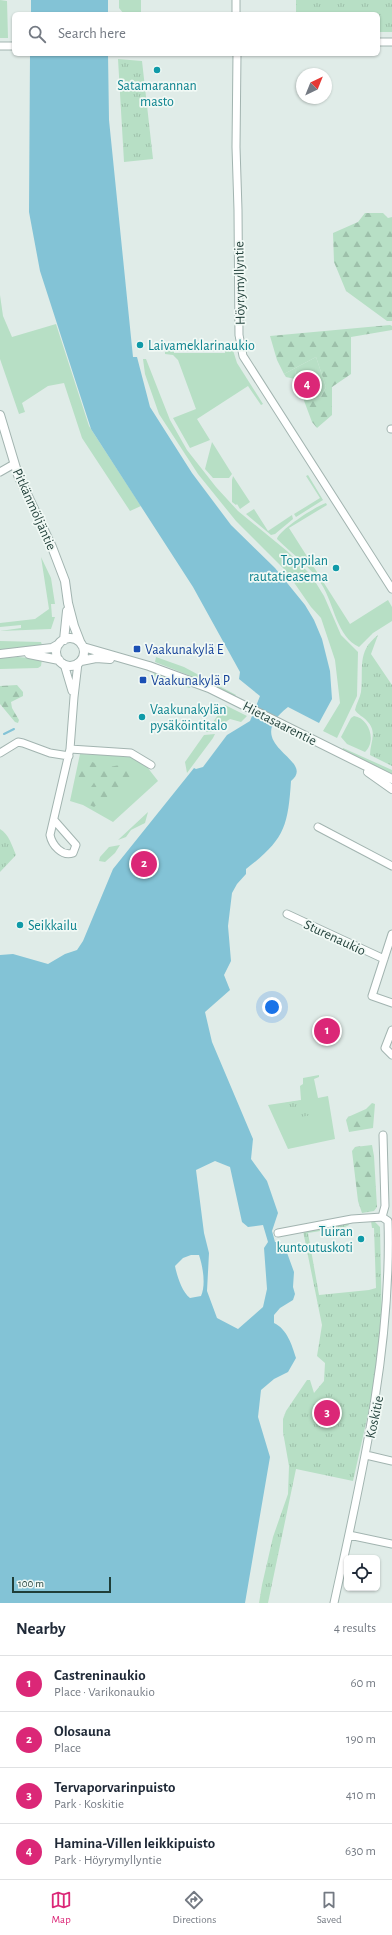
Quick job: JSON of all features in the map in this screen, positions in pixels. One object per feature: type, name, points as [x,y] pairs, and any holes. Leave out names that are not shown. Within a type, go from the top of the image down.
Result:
[{"type":"street","points":[[236,0],[236,12]]},
{"type":"street","points":[[380,42],[392,42]]},
{"type":"street","points":[[0,46],[12,46]]},
{"type":"street","name":"Höyrymyllyntie","points":[[237,56],[236,147],[239,328],[243,356],[392,589]]},
{"type":"street","name":"Pitkänmöljäntie","points":[[0,415],[14,464],[52,547],[65,581],[68,602],[76,634],[82,646]]},
{"type":"street","points":[[0,472],[14,464]]},
{"type":"street","name":"Pitkänmöljäntie","points":[[62,642],[68,602]]},
{"type":"street","points":[[0,654],[52,648],[62,642],[72,639],[82,646],[84,654],[80,662],[74,697],[69,752],[50,835],[54,846],[64,852],[73,853],[76,845],[74,841],[54,820]]},
{"type":"street","points":[[62,642],[57,651],[74,697]]},
{"type":"street","name":"Hietasaarentie","points":[[82,646],[123,660],[176,675],[292,728],[346,758],[392,780]]},
{"type":"street","points":[[13,652],[44,656],[72,666],[80,662]]},
{"type":"street","name":"Hietasaarentie","points":[[80,662],[96,658],[123,660]]},
{"type":"street","points":[[0,753],[18,742],[50,753],[131,753],[151,765]]},
{"type":"street","name":"Hietasaarentie","points":[[346,758],[392,789]]},
{"type":"street","points":[[318,827],[392,866]]},
{"type":"street","name":"Sturenaukio","points":[[287,914],[384,959]]},
{"type":"street","points":[[392,934],[372,996],[392,1003]]},
{"type":"street","points":[[392,1030],[385,1048],[392,1055]]},
{"type":"street","name":"Koskitie","points":[[334,1603],[386,1358],[389,1331],[388,1221],[382,1217],[385,1206],[383,1135]]},
{"type":"street","points":[[278,1233],[352,1219],[382,1217]]},
{"type":"street","points":[[366,1455],[392,1461]]},
{"type":"street","points":[[349,1535],[392,1544]]},
{"type":"green space","points":[[0,0],[7,1],[8,38],[0,38]]},
{"type":"green space","points":[[119,0],[141,0],[141,12],[122,12],[119,8]]},
{"type":"green space","points":[[296,0],[392,0],[392,32],[380,32],[380,12],[296,12]]},
{"type":"green space","points":[[118,59],[142,61],[153,159],[124,162]]},
{"type":"green space","points":[[365,213],[383,213],[388,218],[392,217],[392,321],[387,321],[346,291],[334,262],[333,233],[358,222]]},
{"type":"green space","points":[[0,295],[3,316],[12,337],[56,324],[89,426],[141,506],[130,511],[82,438],[64,383],[48,386],[22,403],[25,412],[19,414],[0,359]]},
{"type":"green space","points":[[392,326],[392,330],[351,337],[351,374],[332,387],[332,415],[317,428],[312,422],[303,398],[312,400],[321,397],[326,387],[316,357],[284,374],[277,360],[270,336]]},
{"type":"green space","points":[[165,347],[174,347],[174,353],[225,353],[226,347],[232,347],[237,363],[263,404],[261,405],[248,386],[197,419],[210,440],[190,448],[173,418],[196,409],[178,360],[173,355],[165,354]]},
{"type":"green space","points":[[316,357],[326,387],[321,397],[312,400],[303,398],[298,390],[305,389],[312,394],[307,381],[296,370],[295,379],[286,377],[284,374]]},
{"type":"green space","points":[[143,359],[146,359],[170,420],[187,450],[216,487],[238,511],[287,551],[311,575],[324,596],[341,635],[358,652],[357,696],[337,738],[323,731],[340,703],[335,660],[321,618],[311,607],[286,571],[236,521],[198,474],[159,414],[145,374]]},
{"type":"green space","points":[[296,370],[308,372],[307,381],[315,381],[318,392],[312,394],[305,389],[298,389],[295,379]]},
{"type":"green space","points":[[212,442],[232,474],[229,478],[213,478],[205,469]]},
{"type":"green space","points":[[308,475],[323,500],[296,517],[294,514],[320,498],[306,476]]},
{"type":"green space","points":[[233,476],[250,502],[240,509],[237,504],[236,505],[232,502]]},
{"type":"green space","points":[[326,503],[327,505],[289,528],[350,624],[388,600],[392,607],[392,621],[373,633],[359,647],[346,636],[341,628],[326,593],[317,578],[307,566],[277,539],[279,535],[291,524],[307,513]]},
{"type":"green space","points":[[254,509],[268,531],[292,515],[293,519],[275,534],[271,535],[246,514]]},
{"type":"green space","points":[[41,557],[51,578],[55,604],[51,604],[52,617],[55,617],[51,629],[0,631],[21,628],[21,625],[0,627],[0,623],[35,619],[49,609]]},
{"type":"green space","points":[[378,635],[371,654],[392,685],[392,766],[370,755],[373,737],[372,729],[366,720],[355,710],[361,692],[362,661],[364,654],[371,641]]},
{"type":"green space","points":[[0,641],[41,642],[42,645],[0,650]]},
{"type":"green space","points":[[18,657],[42,659],[41,666],[38,668],[0,669],[0,658]]},
{"type":"green space","points":[[156,657],[184,667],[236,695],[235,696],[206,682],[155,662]]},
{"type":"green space","points":[[152,673],[165,675],[191,685],[190,688],[151,678]]},
{"type":"green space","points":[[17,685],[23,692],[23,696],[11,702],[12,708],[19,720],[18,723],[15,722],[0,704],[0,686]]},
{"type":"green space","points":[[225,705],[247,716],[241,722],[230,719],[215,729],[215,731],[206,732]]},
{"type":"green space","points":[[354,716],[364,721],[370,731],[371,736],[369,747],[365,752],[347,744],[341,737],[351,718]]},
{"type":"green space","points":[[215,734],[187,773],[185,762],[204,735]]},
{"type":"green space","points":[[343,748],[392,770],[392,777],[342,751]]},
{"type":"green space","points":[[80,754],[129,756],[144,763],[158,781],[113,822],[83,805],[70,801]]},
{"type":"green space","points":[[87,759],[98,765],[80,792],[77,793],[76,789],[81,761]]},
{"type":"green space","points":[[125,764],[142,772],[141,775],[125,783],[94,807],[85,803],[87,793],[104,768]]},
{"type":"green space","points":[[148,812],[145,823],[131,830],[126,837],[118,840]]},
{"type":"green space","points":[[0,829],[8,837],[16,855],[0,872]]},
{"type":"green space","points":[[120,845],[115,853],[105,862],[99,861],[100,857],[109,847]]},
{"type":"green space","points":[[319,1075],[319,1077],[314,1079],[318,1098],[328,1096],[335,1139],[288,1149],[268,1105],[301,1100],[300,1086],[303,1084],[303,1078]]},
{"type":"green space","points":[[310,1099],[313,1115],[287,1119],[285,1103]]},
{"type":"green space","points":[[372,1103],[375,1104],[373,1128],[349,1132],[346,1120],[348,1117],[366,1109]]},
{"type":"green space","points":[[372,1145],[377,1207],[374,1211],[362,1213],[358,1201],[352,1151],[355,1147]]},
{"type":"green space","points":[[371,1221],[375,1222],[380,1227],[382,1325],[375,1383],[353,1481],[296,1469],[268,1603],[259,1603],[273,1537],[288,1494],[289,1466],[283,1432],[283,1419],[286,1411],[307,1380],[310,1380],[314,1393],[324,1381],[325,1363],[317,1356],[322,1325],[303,1231],[348,1223],[349,1225],[308,1233],[319,1295],[369,1290],[376,1288],[374,1228],[372,1228]]},
{"type":"water","points":[[31,0],[108,0],[108,12],[31,12]]},
{"type":"water","points":[[30,56],[108,56],[109,120],[133,357],[137,357],[150,407],[192,473],[231,525],[275,568],[305,605],[314,620],[322,639],[330,671],[332,699],[319,723],[288,707],[275,720],[271,732],[274,742],[295,766],[297,773],[291,781],[288,810],[282,831],[269,849],[246,869],[246,874],[237,884],[232,893],[228,926],[231,961],[224,975],[230,990],[205,1012],[212,1042],[253,1139],[251,1159],[267,1181],[278,1213],[272,1231],[275,1242],[280,1242],[286,1250],[294,1272],[293,1287],[295,1294],[293,1300],[280,1308],[274,1315],[274,1323],[286,1333],[296,1358],[288,1372],[274,1379],[261,1390],[258,1417],[270,1457],[245,1603],[0,1603],[0,955],[13,954],[48,964],[65,954],[77,950],[83,941],[113,869],[194,768],[196,769],[203,767],[227,735],[250,721],[260,696],[239,679],[240,672],[193,587],[91,429],[40,271],[29,212]],"holes":[[[215,1161],[230,1167],[242,1222],[248,1227],[263,1225],[268,1242],[264,1248],[267,1289],[263,1307],[238,1329],[217,1318],[207,1291],[209,1253],[204,1233],[196,1170]],[[191,1255],[199,1255],[203,1270],[203,1292],[201,1296],[190,1298],[182,1288],[175,1266],[183,1258]]]},
{"type":"waterway","points":[[4,734],[14,729]]},
{"type":"place","name":"Satamarannan masto","points":[[157,70]]},
{"type":"place","name":"Laivameklarinaukio","points":[[140,345]]},
{"type":"place","name":"Hamina-Villen leikkipuisto","points":[[307,385]]},
{"type":"place","name":"Toppilan rautatieasema","points":[[336,568]]},
{"type":"place","name":"Vaakunakylä E","points":[[137,649]]},
{"type":"place","name":"Vaakunakylä P","points":[[143,680]]},
{"type":"place","name":"Vaakunakylän pysäköintitalo","points":[[142,717]]},
{"type":"place","name":"Olosauna","points":[[144,864]]},
{"type":"place","name":"Seikkailu","points":[[20,925]]},
{"type":"place","name":"Castreninaukio","points":[[327,1031]]},
{"type":"place","name":"Tuiran kuntoutuskoti","points":[[361,1239]]},
{"type":"place","name":"Tervaporvarinpuisto","points":[[327,1413]]}]
